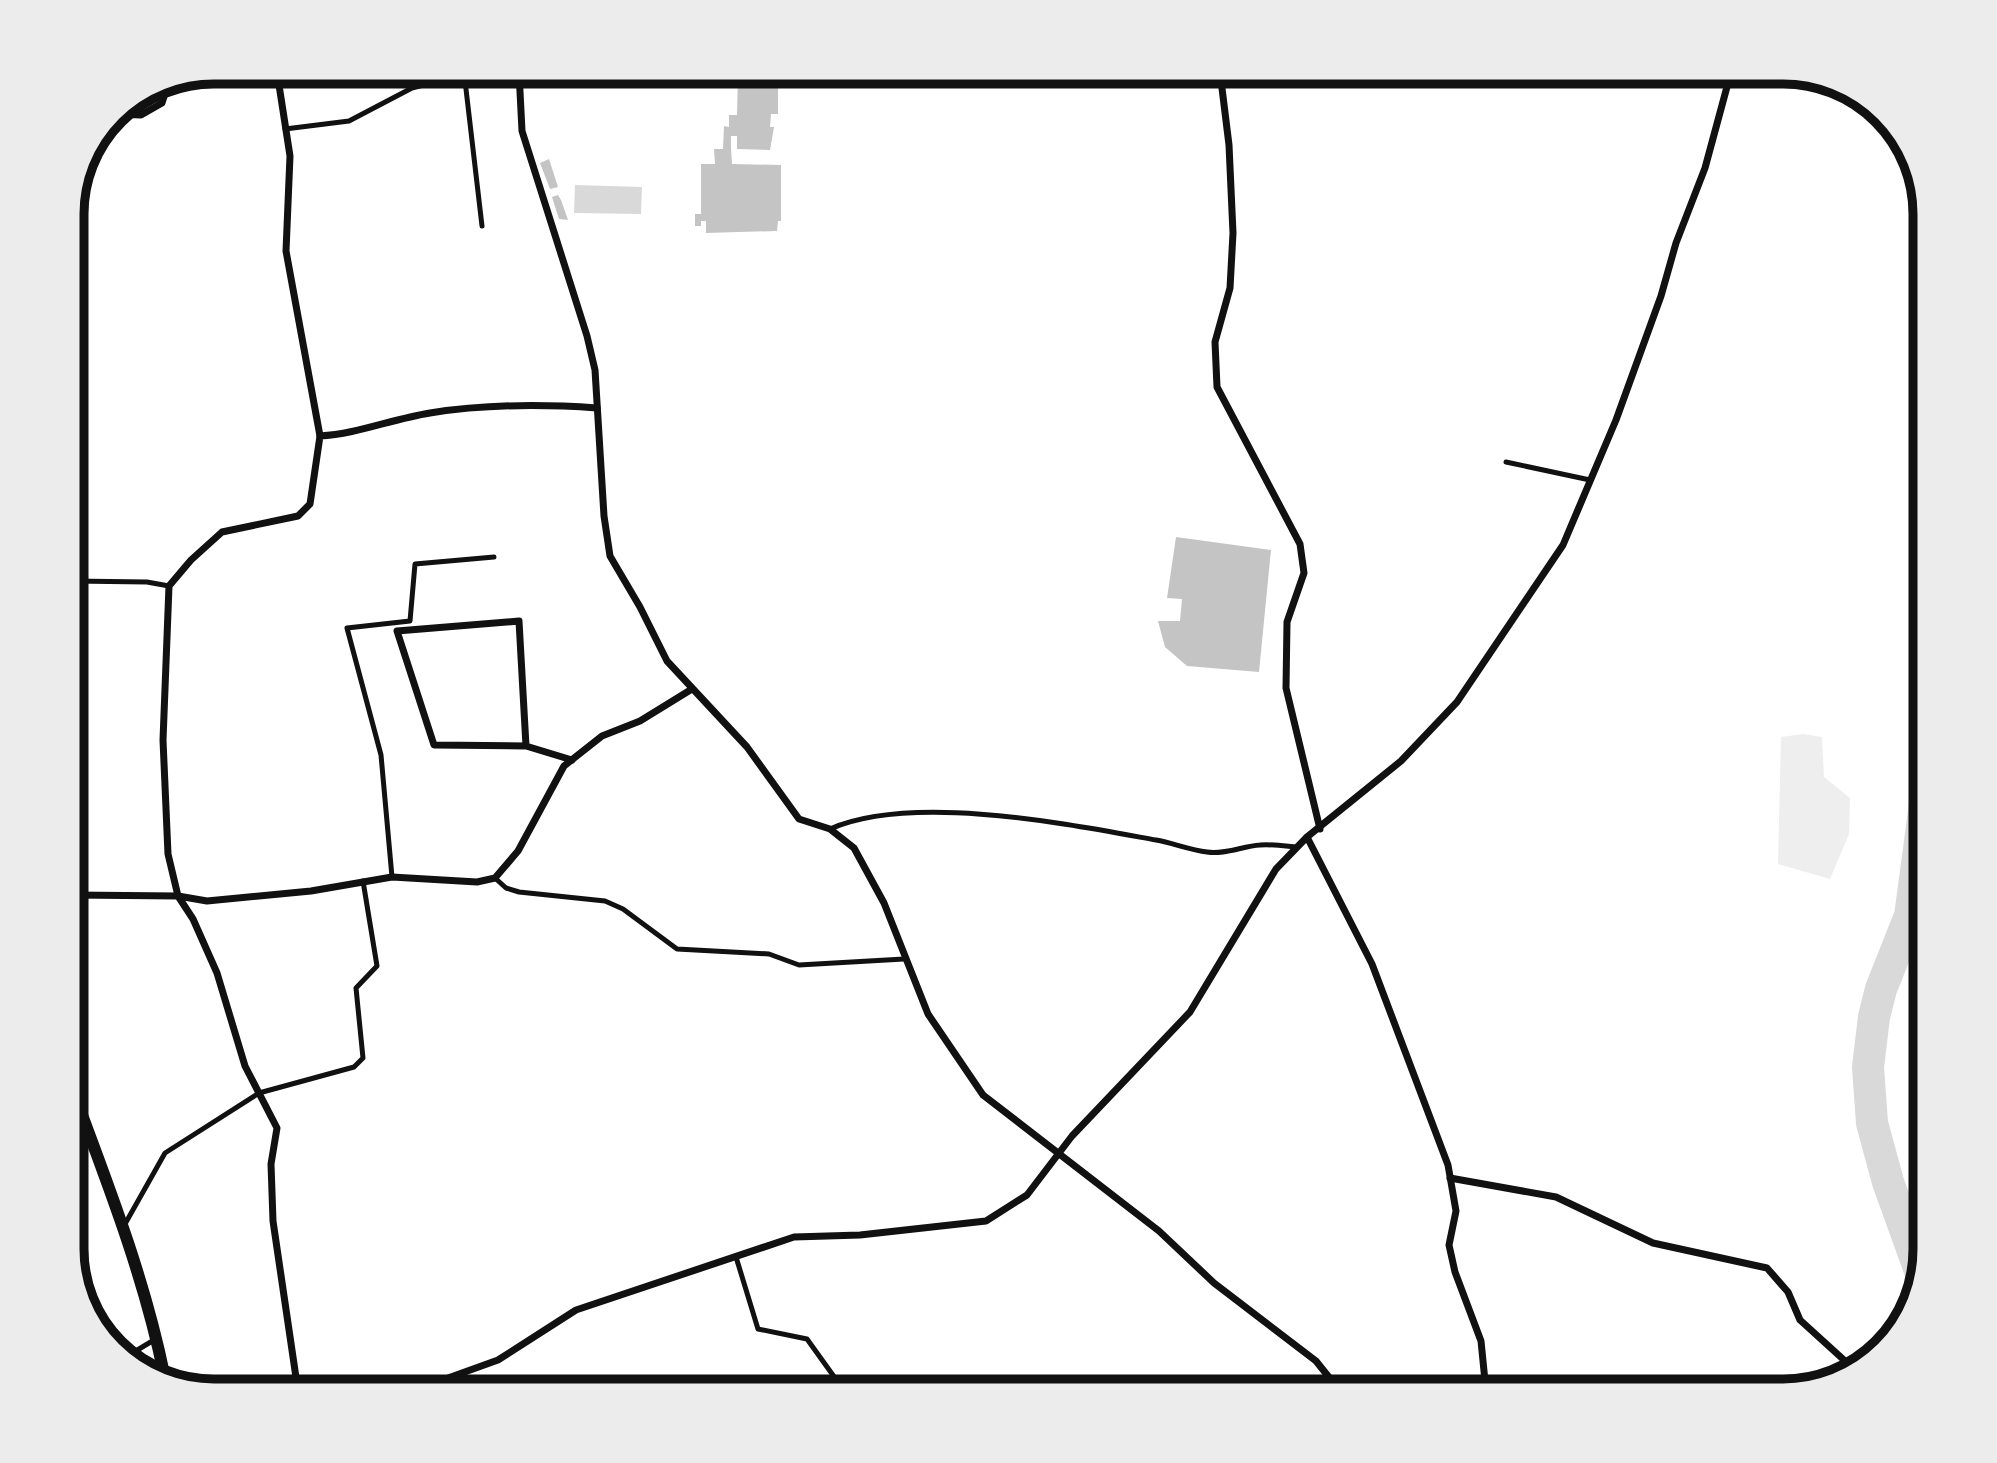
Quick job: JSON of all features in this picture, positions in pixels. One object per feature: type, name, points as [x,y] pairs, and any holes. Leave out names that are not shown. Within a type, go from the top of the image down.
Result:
[{"type":"street","points":[[279,84],[290,156],[286,251],[320,436],[310,504],[298,516],[222,532],[191,560],[169,586],[163,740],[168,854],[178,896],[193,919],[217,973],[245,1066],[277,1128],[271,1164],[273,1221],[296,1379]]},
{"type":"street","points":[[520,84],[522,131],[587,336],[595,370],[604,516],[610,556],[667,661],[747,747],[799,819],[830,829],[854,848],[884,903],[928,1014],[983,1095],[1057,1156],[1159,1231],[1214,1283],[1316,1361],[1330,1379]]},
{"type":"street","points":[[1221,84],[1229,145],[1233,233],[1230,288],[1215,342],[1217,387],[1300,544],[1304,573],[1287,622],[1286,688],[1320,829]]},
{"type":"street","points":[[445,1379],[498,1360],[576,1310],[794,1237],[860,1235],[986,1222],[1027,1195],[1072,1136],[1190,1012],[1276,869],[1307,837],[1401,761],[1457,702],[1563,545],[1616,420],[1661,296],[1676,243],[1705,169],[1728,84]]},
{"type":"street","points":[[130,115],[141,115],[162,103],[165,94]]},
{"type":"street","points":[[320,436],[350,435],[372,424],[486,405],[597,408]]},
{"type":"street","points":[[526,746],[519,621],[397,631],[435,745],[526,746],[572,760]]},
{"type":"street","points":[[84,895],[178,896],[207,901],[311,891],[392,877],[477,882],[495,878],[518,851],[564,766],[602,736],[640,720],[692,690]]},
{"type":"street","points":[[1307,837],[1372,964],[1450,1178],[1456,1211],[1449,1245],[1455,1272],[1481,1341],[1485,1379]]},
{"type":"street","points":[[84,1121],[123,1227],[157,1339],[163,1369]]},
{"type":"street","points":[[1450,1178],[1556,1197],[1653,1242],[1767,1268],[1788,1292],[1800,1320],[1846,1363]]},
{"type":"lane","points":[[285,130],[349,121],[412,88],[426,84]]},
{"type":"lane","points":[[465,84],[482,226]]},
{"type":"lane","points":[[1506,462],[1590,480]]},
{"type":"lane","points":[[392,877],[381,755],[347,628],[410,621],[415,565],[494,556]]},
{"type":"lane","points":[[84,581],[147,582],[169,586]]},
{"type":"lane","points":[[830,829],[853,819],[874,816],[948,813],[1038,822],[1158,840],[1210,853],[1260,845],[1297,847]]},
{"type":"lane","points":[[495,878],[506,888],[519,892],[605,901],[623,909],[677,948],[769,954],[799,965],[904,959]]},
{"type":"lane","points":[[123,1227],[165,1153],[259,1093],[354,1067],[363,1058],[356,988],[377,966],[363,881]]},
{"type":"lane","points":[[736,1257],[758,1329],[807,1339],[835,1379]]},
{"type":"lane","points":[[135,1352],[157,1339]]},
{"type":"shaded area","points":[[575,185],[642,187],[641,214],[574,213]]},
{"type":"shaded area","points":[[1803,734],[1822,737],[1824,777],[1850,798],[1849,834],[1830,879],[1778,864],[1781,737]]},
{"type":"building","points":[[738,84],[778,84],[778,114],[771,114],[770,127],[774,127],[770,150],[737,149],[737,136],[731,136],[732,164],[781,165],[781,221],[778,221],[777,231],[706,233],[706,221],[701,221],[701,226],[695,226],[695,214],[701,214],[701,164],[715,164],[714,149],[723,149],[724,126],[729,127],[729,115],[737,115]]},
{"type":"building","points":[[549,159],[558,187],[550,189],[540,163]]},
{"type":"building","points":[[558,195],[568,220],[559,219],[552,197]]},
{"type":"building","points":[[1176,537],[1271,550],[1259,672],[1187,666],[1165,647],[1158,621],[1180,621],[1182,599],[1167,598]]},
{"type":"waterway","points":[[1913,894],[1910,916],[1881,989],[1874,1017],[1868,1067],[1872,1123],[1888,1182],[1913,1251]]}]
